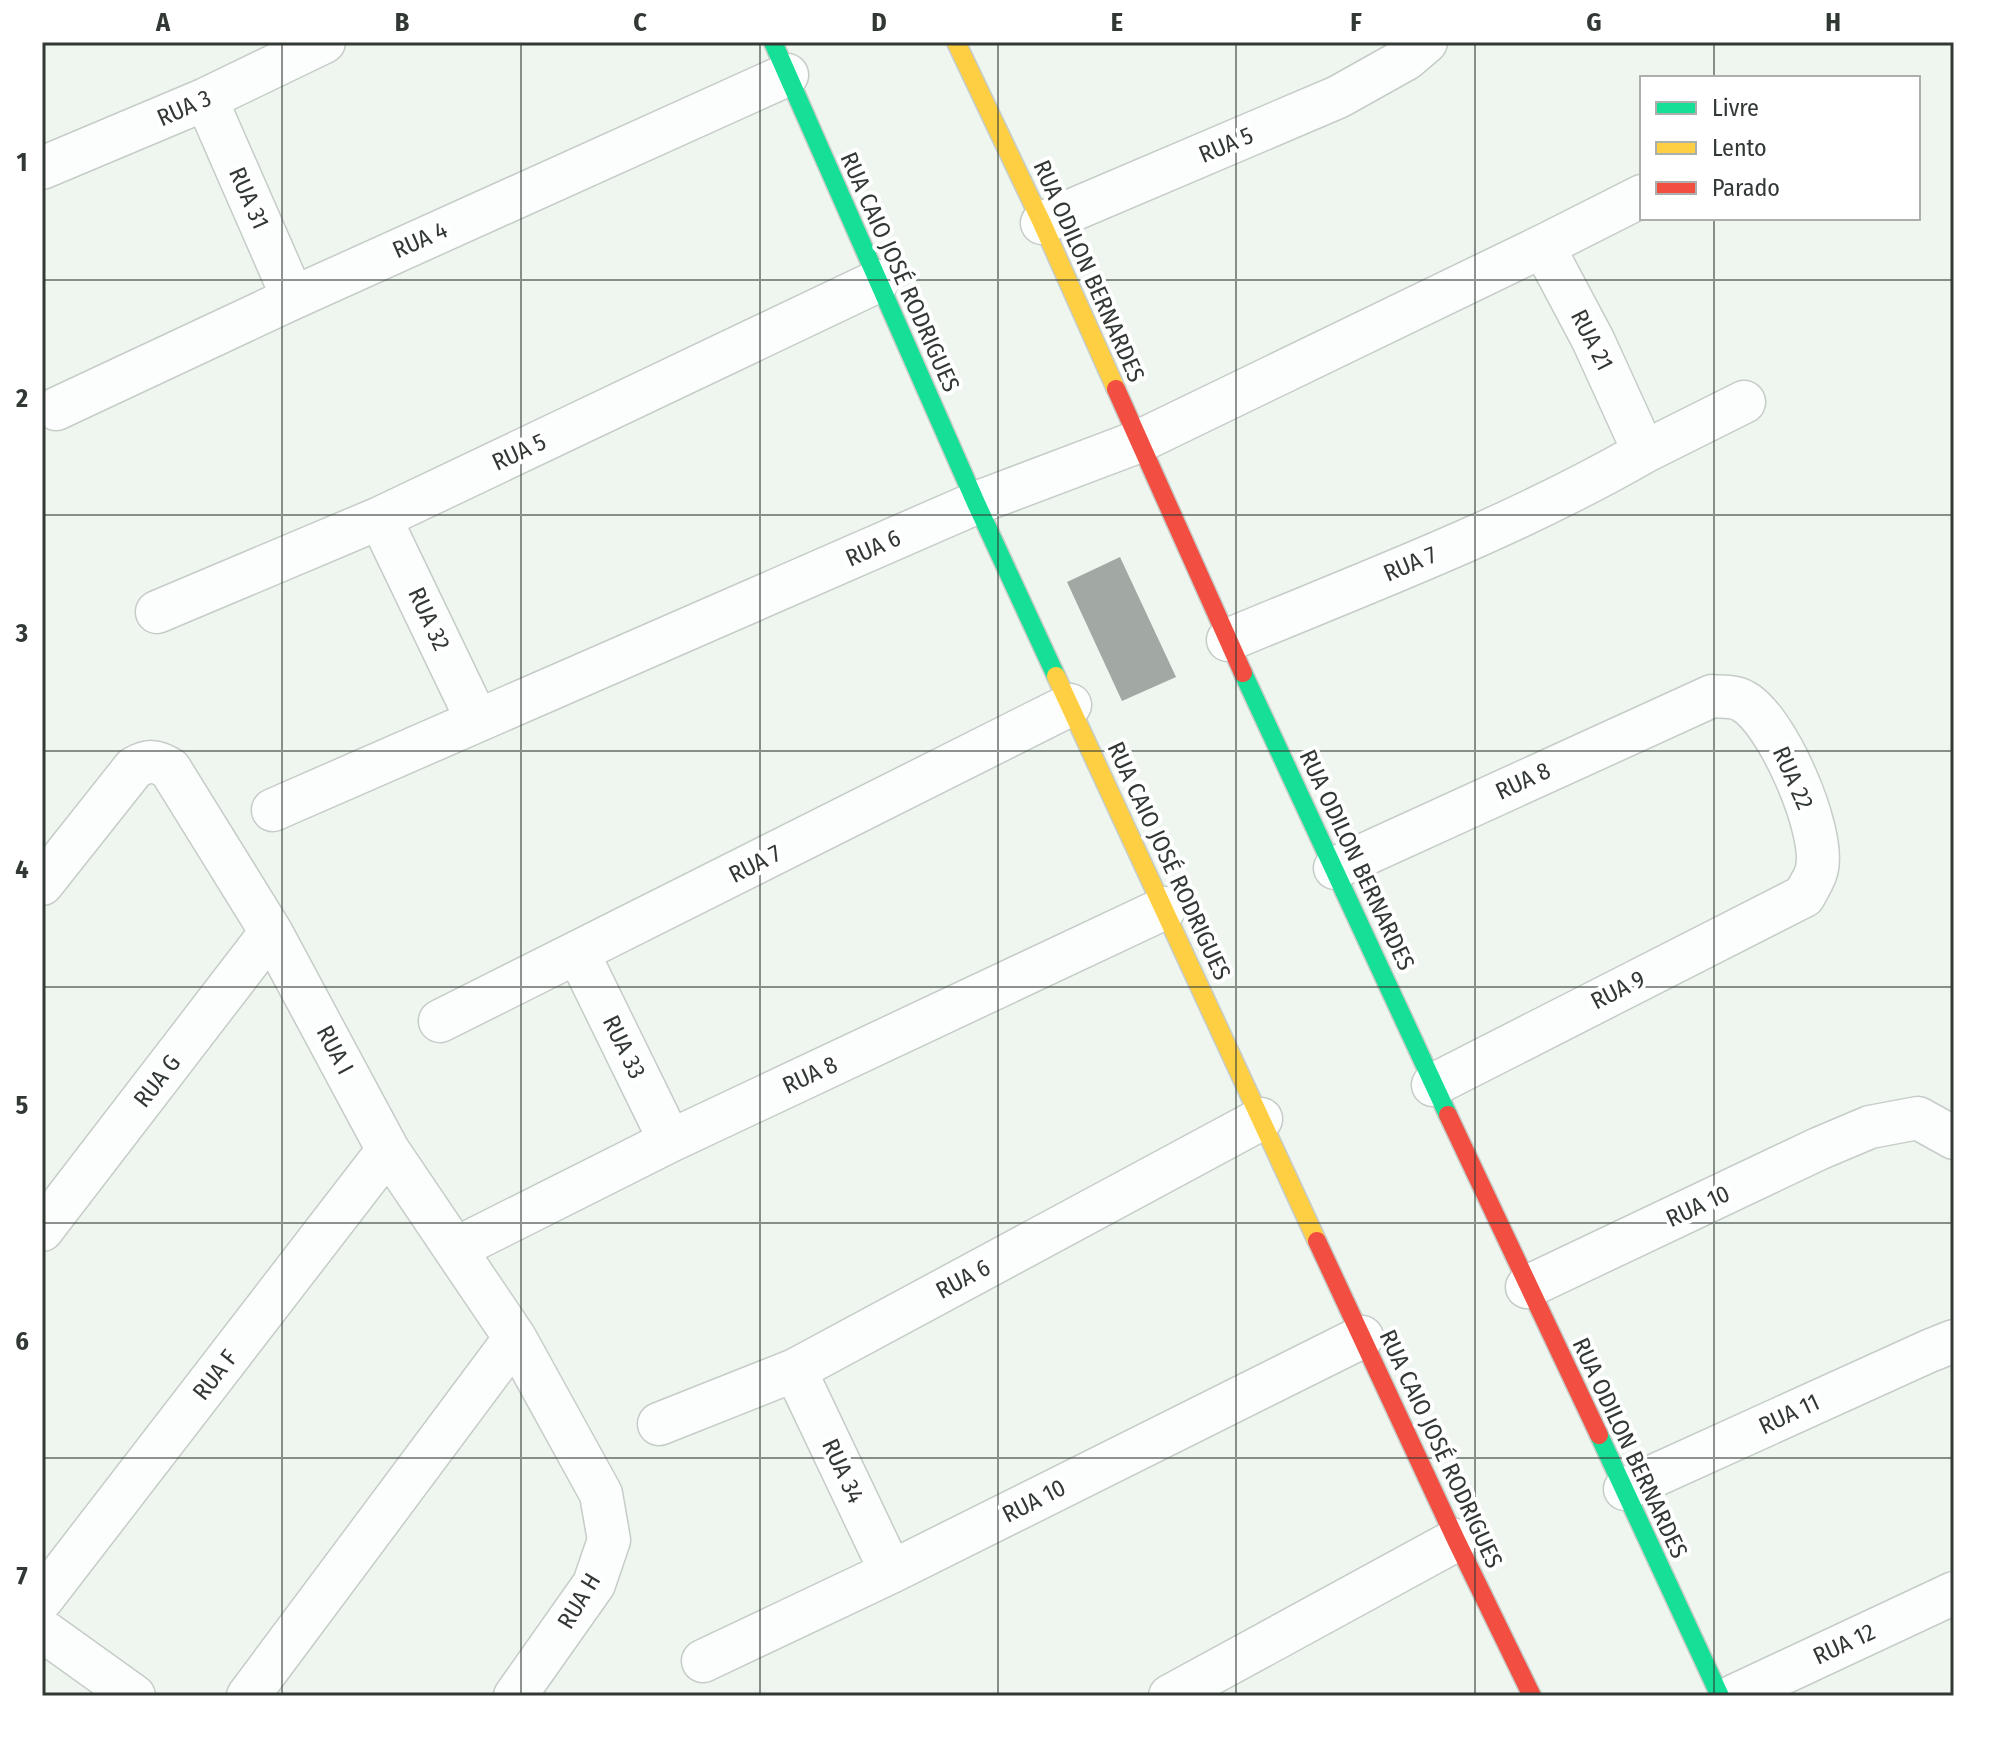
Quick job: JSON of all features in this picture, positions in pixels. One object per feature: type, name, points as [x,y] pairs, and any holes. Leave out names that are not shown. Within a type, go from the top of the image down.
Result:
[{"type":"street","name":"RUA 3","points":[[42,168],[206,99],[324,42]]},
{"type":"street","name":"RUA ODILON BERNARDES","points":[[956,42],[1042,223],[1228,640],[1433,1085],[1720,1696]]},
{"type":"street","name":"RUA 5","points":[[1042,223],[1338,97],[1416,51]]},
{"type":"street","name":"RUA CAIO JOSÉ RODRIGUES","points":[[780,58],[976,503],[1456,1540],[1532,1696]]},
{"type":"street","name":"RUA 4","points":[[56,409],[293,298],[780,58]]},
{"type":"street","name":"RUA 31","points":[[206,99],[293,298]]},
{"type":"street","points":[[1543,246],[1640,197]]},
{"type":"street","name":"RUA 6","points":[[273,810],[976,503],[1140,441],[1543,246]]},
{"type":"street","name":"RUA 21","points":[[1543,246],[1593,340],[1644,452]]},
{"type":"street","name":"RUA 5","points":[[157,612],[380,518],[878,281]]},
{"type":"street","points":[[1644,452],[1744,402]]},
{"type":"street","name":"RUA 7","points":[[1228,640],[1518,519],[1644,452]]},
{"type":"street","name":"RUA 32","points":[[380,518],[477,720]]},
{"type":"street","name":"RUA 8","points":[[1335,868],[1712,696]]},
{"type":"street","name":"RUA 22","points":[[1712,696],[1742,700],[1766,720],[1789,762],[1816,830],[1818,868],[1804,896]]},
{"type":"street","name":"RUA 7","points":[[440,1021],[1070,705]]},
{"type":"street","name":"RUA I","points":[[42,884],[134,768],[145,761],[159,762],[170,769],[271,932],[388,1150],[515,1338],[601,1494]]},
{"type":"street","name":"RUA 9","points":[[1433,1085],[1804,896]]},
{"type":"street","name":"RUA 8","points":[[457,1248],[670,1141],[1165,908]]},
{"type":"street","name":"RUA G","points":[[42,1230],[271,932]]},
{"type":"street","name":"RUA 33","points":[[578,953],[670,1141]]},
{"type":"street","name":"RUA 10","points":[[1527,1287],[1870,1127],[1918,1118],[1954,1138]]},
{"type":"street","name":"RUA 6","points":[[659,1424],[795,1370],[1261,1119]]},
{"type":"street","name":"RUA F","points":[[42,1599],[388,1150]]},
{"type":"street","name":"RUA 10","points":[[703,1661],[891,1572],[1362,1337]]},
{"type":"street","points":[[248,1696],[515,1338]]},
{"type":"street","name":"RUA 11","points":[[1625,1489],[1954,1341]]},
{"type":"street","name":"RUA 34","points":[[795,1370],[891,1572]]},
{"type":"street","name":"RUA H","points":[[515,1696],[594,1584],[609,1540],[601,1494]]},
{"type":"street","points":[[1170,1696],[1456,1540]]},
{"type":"street","name":"RUA 12","points":[[1734,1696],[1954,1593]]},
{"type":"street","points":[[42,1630],[134,1696]]},
{"type":"building","points":[[1120,557],[1176,677],[1122,701],[1067,582]]},
{"type":"traffic: fast","points":[[773,42],[976,503],[1056,676]]},
{"type":"traffic: fast","points":[[1243,673],[1448,1115]]},
{"type":"traffic: fast","points":[[1599,1435],[1720,1696]]},
{"type":"traffic: slow","points":[[956,42],[1116,389]]},
{"type":"traffic: slow","points":[[1056,676],[1317,1241]]},
{"type":"traffic: jam","points":[[1116,389],[1243,673]]},
{"type":"traffic: jam","points":[[1448,1115],[1599,1435]]},
{"type":"traffic: jam","points":[[1317,1241],[1532,1696]]}]
